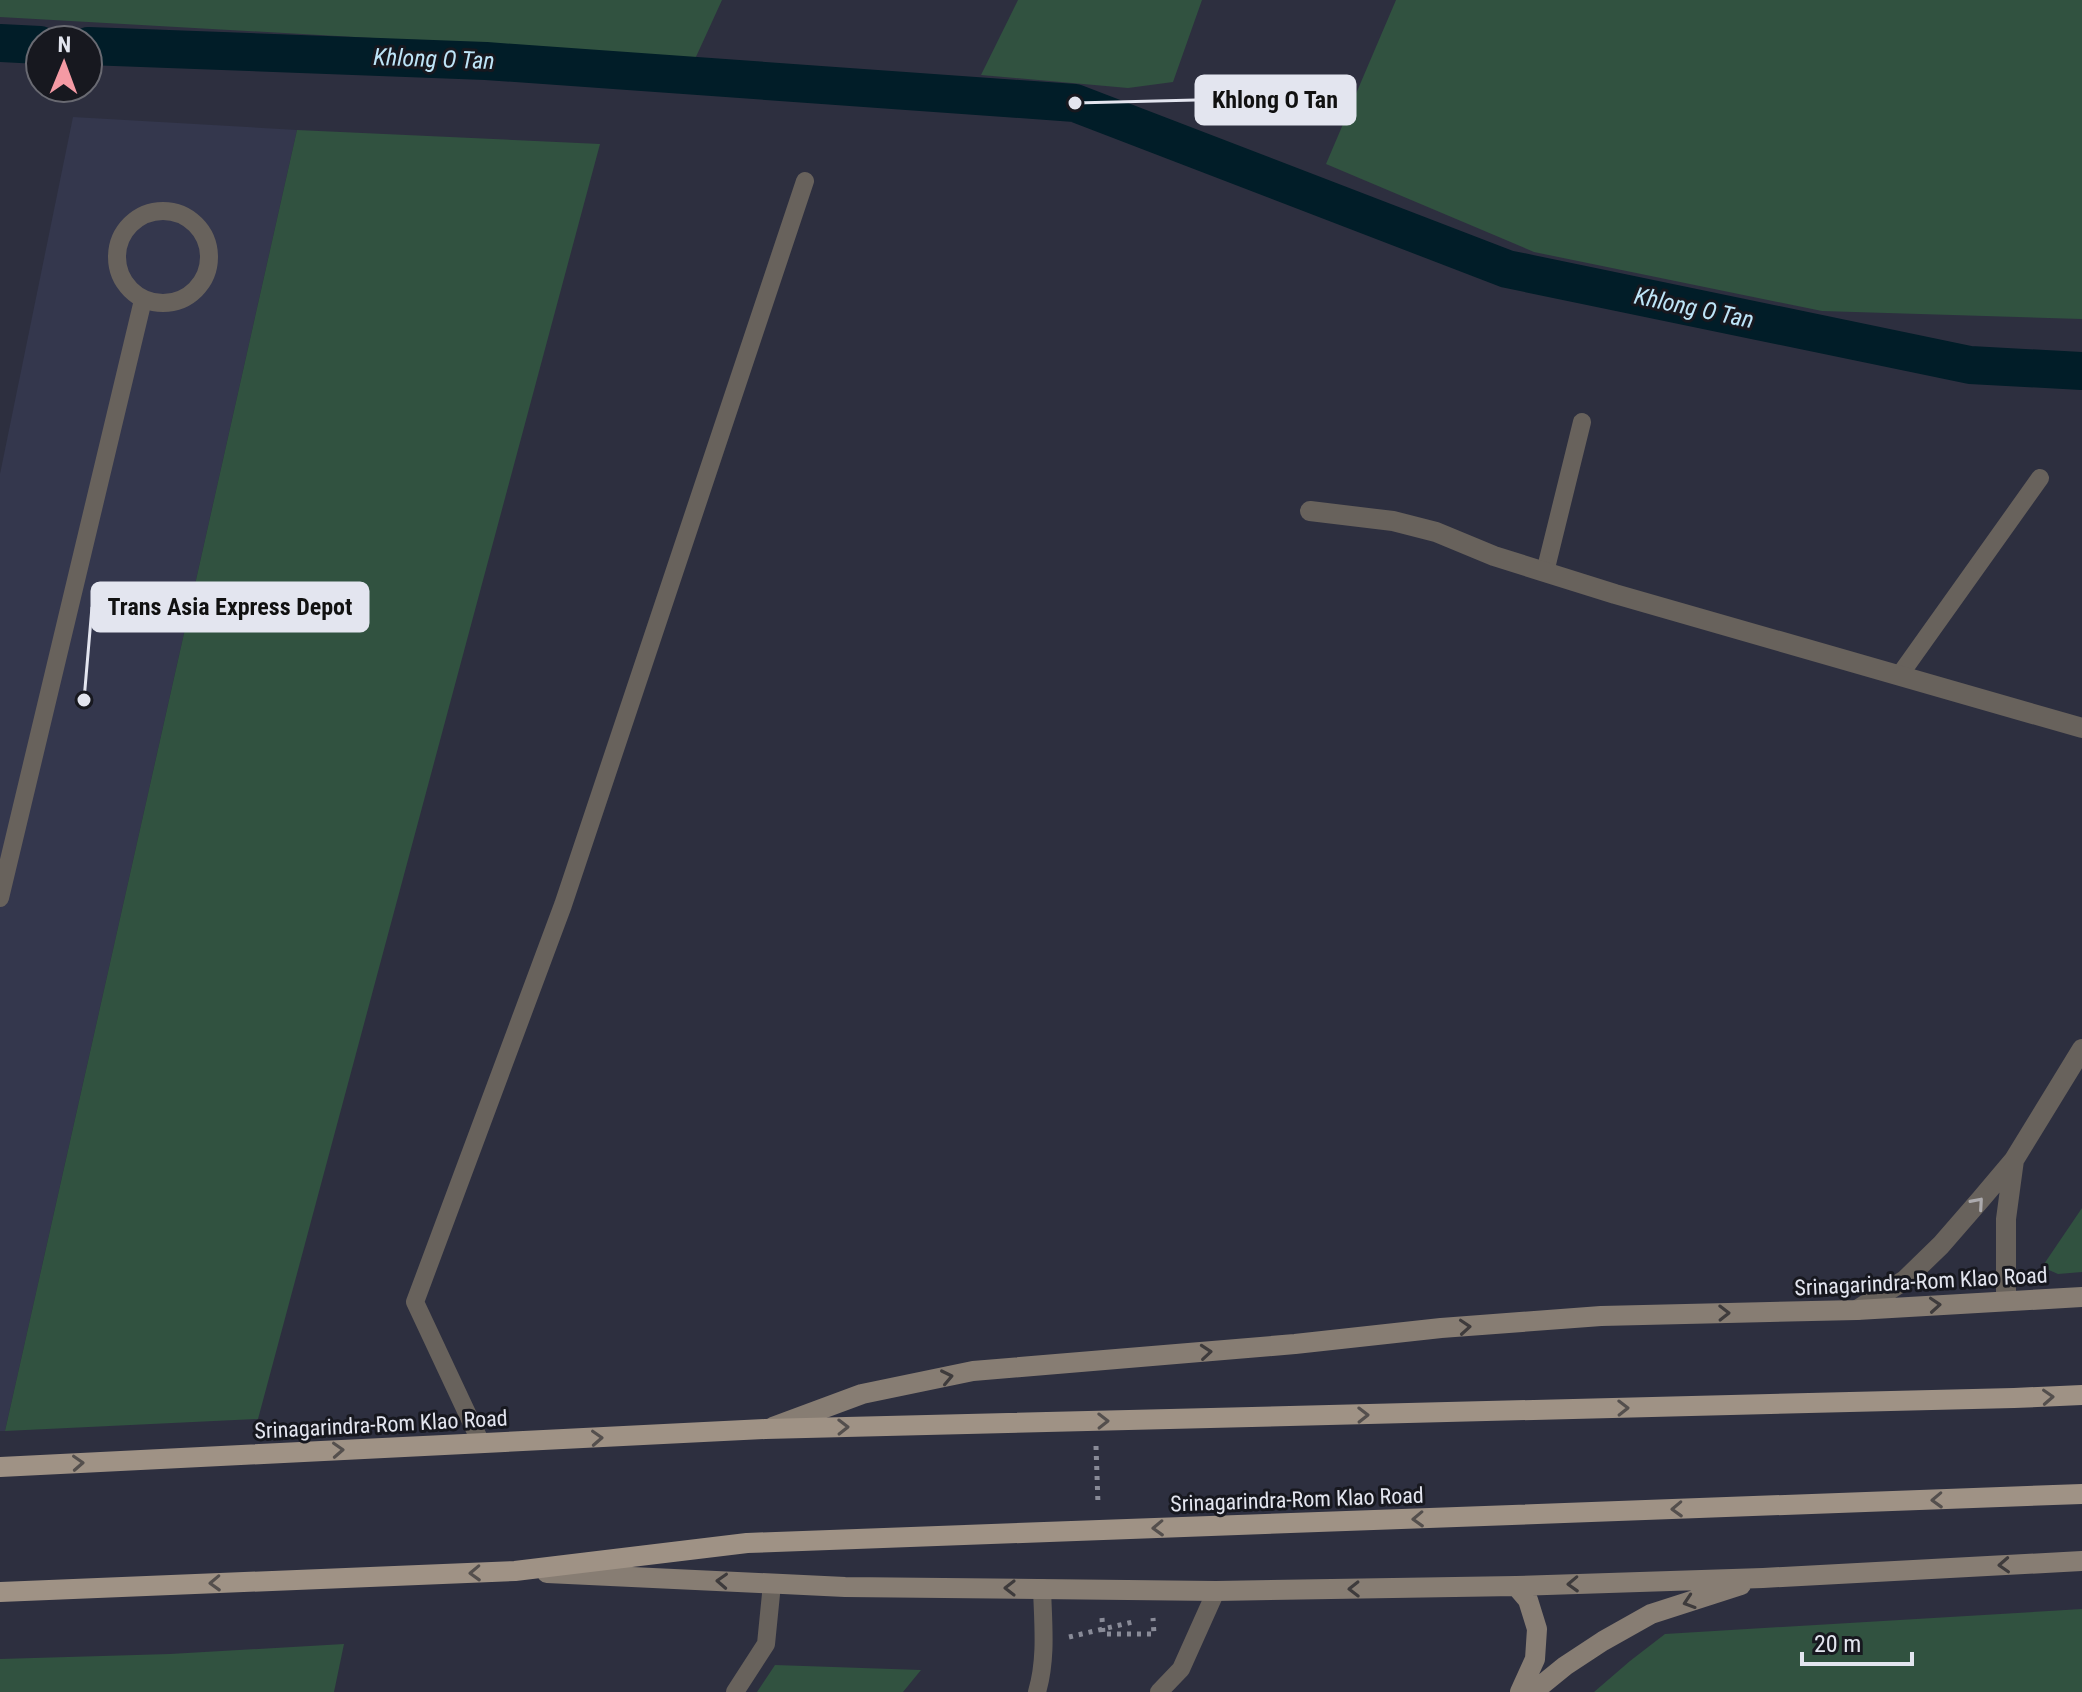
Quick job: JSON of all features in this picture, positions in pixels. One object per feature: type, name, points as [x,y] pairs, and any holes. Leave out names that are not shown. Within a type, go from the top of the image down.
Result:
[{"type":"main road","name":"Srinagarindra-Rom Klao Road","points":[[765,1429],[862,1394],[973,1371],[1586,1317],[1857,1310],[2082,1297]]},
{"type":"main road","name":"Srinagarindra-Rom Klao Road","points":[[0,1467],[765,1429],[2082,1395]]},
{"type":"main road","name":"Srinagarindra-Rom Klao Road","points":[[0,1592],[515,1571],[747,1543],[2082,1494]]},
{"type":"main road","name":"Srinagarindra-Rom Klao Road","points":[[515,1571],[845,1587],[1216,1591],[1763,1578],[2082,1561]]},
{"type":"main road","points":[[1533,1692],[1565,1666],[1651,1614],[1763,1578]]},
{"type":"main road","points":[[1516,1586],[1528,1600],[1537,1629],[1535,1659],[1520,1692]]},
{"type":"street","points":[[1310,511],[1393,521],[1436,532],[1494,556],[1615,594],[2082,728]]},
{"type":"street","points":[[1857,1310],[1905,1280],[1941,1245],[2014,1160],[2082,1049]]},
{"type":"street","points":[[2006,1300],[2006,1219],[2014,1160]]},
{"type":"lane","points":[[481,1443],[415,1302],[563,905],[805,181]]},
{"type":"lane","points":[[157,211],[186,217],[198,227],[206,241],[209,256],[207,271],[200,285],[174,302],[143,300],[122,280],[117,266],[116,251],[121,236],[130,224],[157,211]]},
{"type":"lane","points":[[0,898],[143,300]]},
{"type":"lane","points":[[1545,572],[1582,422]]},
{"type":"lane","points":[[1899,676],[2040,478]]},
{"type":"lane","points":[[735,1692],[766,1644],[772,1584]]},
{"type":"lane","points":[[1037,1692],[1043,1672],[1042,1588]]},
{"type":"lane","points":[[1159,1692],[1181,1669],[1216,1591]]},
{"type":"path","points":[[1096,1433],[1099,1510]]},
{"type":"path","points":[[1044,1643],[1153,1617],[1154,1634],[1103,1634],[1102,1603]]},
{"type":"shaded area","points":[[73,117],[297,130],[5,1431],[0,1431],[0,474]]},
{"type":"green space","points":[[0,0],[722,0],[695,59],[0,17]]},
{"type":"green space","points":[[1018,0],[1202,0],[1173,82],[1128,88],[981,75]]},
{"type":"green space","points":[[1396,0],[2082,0],[2082,319],[1822,311],[1534,252],[1326,164]]},
{"type":"green space","points":[[297,130],[600,144],[258,1419],[5,1431]]},
{"type":"green space","points":[[2082,1208],[2082,1272],[2058,1274],[2042,1267]]},
{"type":"green space","points":[[2082,1609],[2082,1692],[1594,1692],[1665,1634]]},
{"type":"green space","points":[[344,1644],[334,1692],[0,1692],[0,1659],[170,1654]]},
{"type":"green space","points":[[775,1665],[921,1670],[903,1692],[757,1692]]},
{"type":"waterway","name":"Khlong O Tan","points":[[0,43],[24,44]]},
{"type":"waterway","name":"Khlong O Tan","points":[[104,47],[486,61],[1075,103],[1507,269],[1970,365],[2082,371]]},
{"type":"place","name":"Khlong O Tan","points":[[1075,103]]},
{"type":"place","name":"Trans Asia Express Depot","points":[[84,700]]}]
